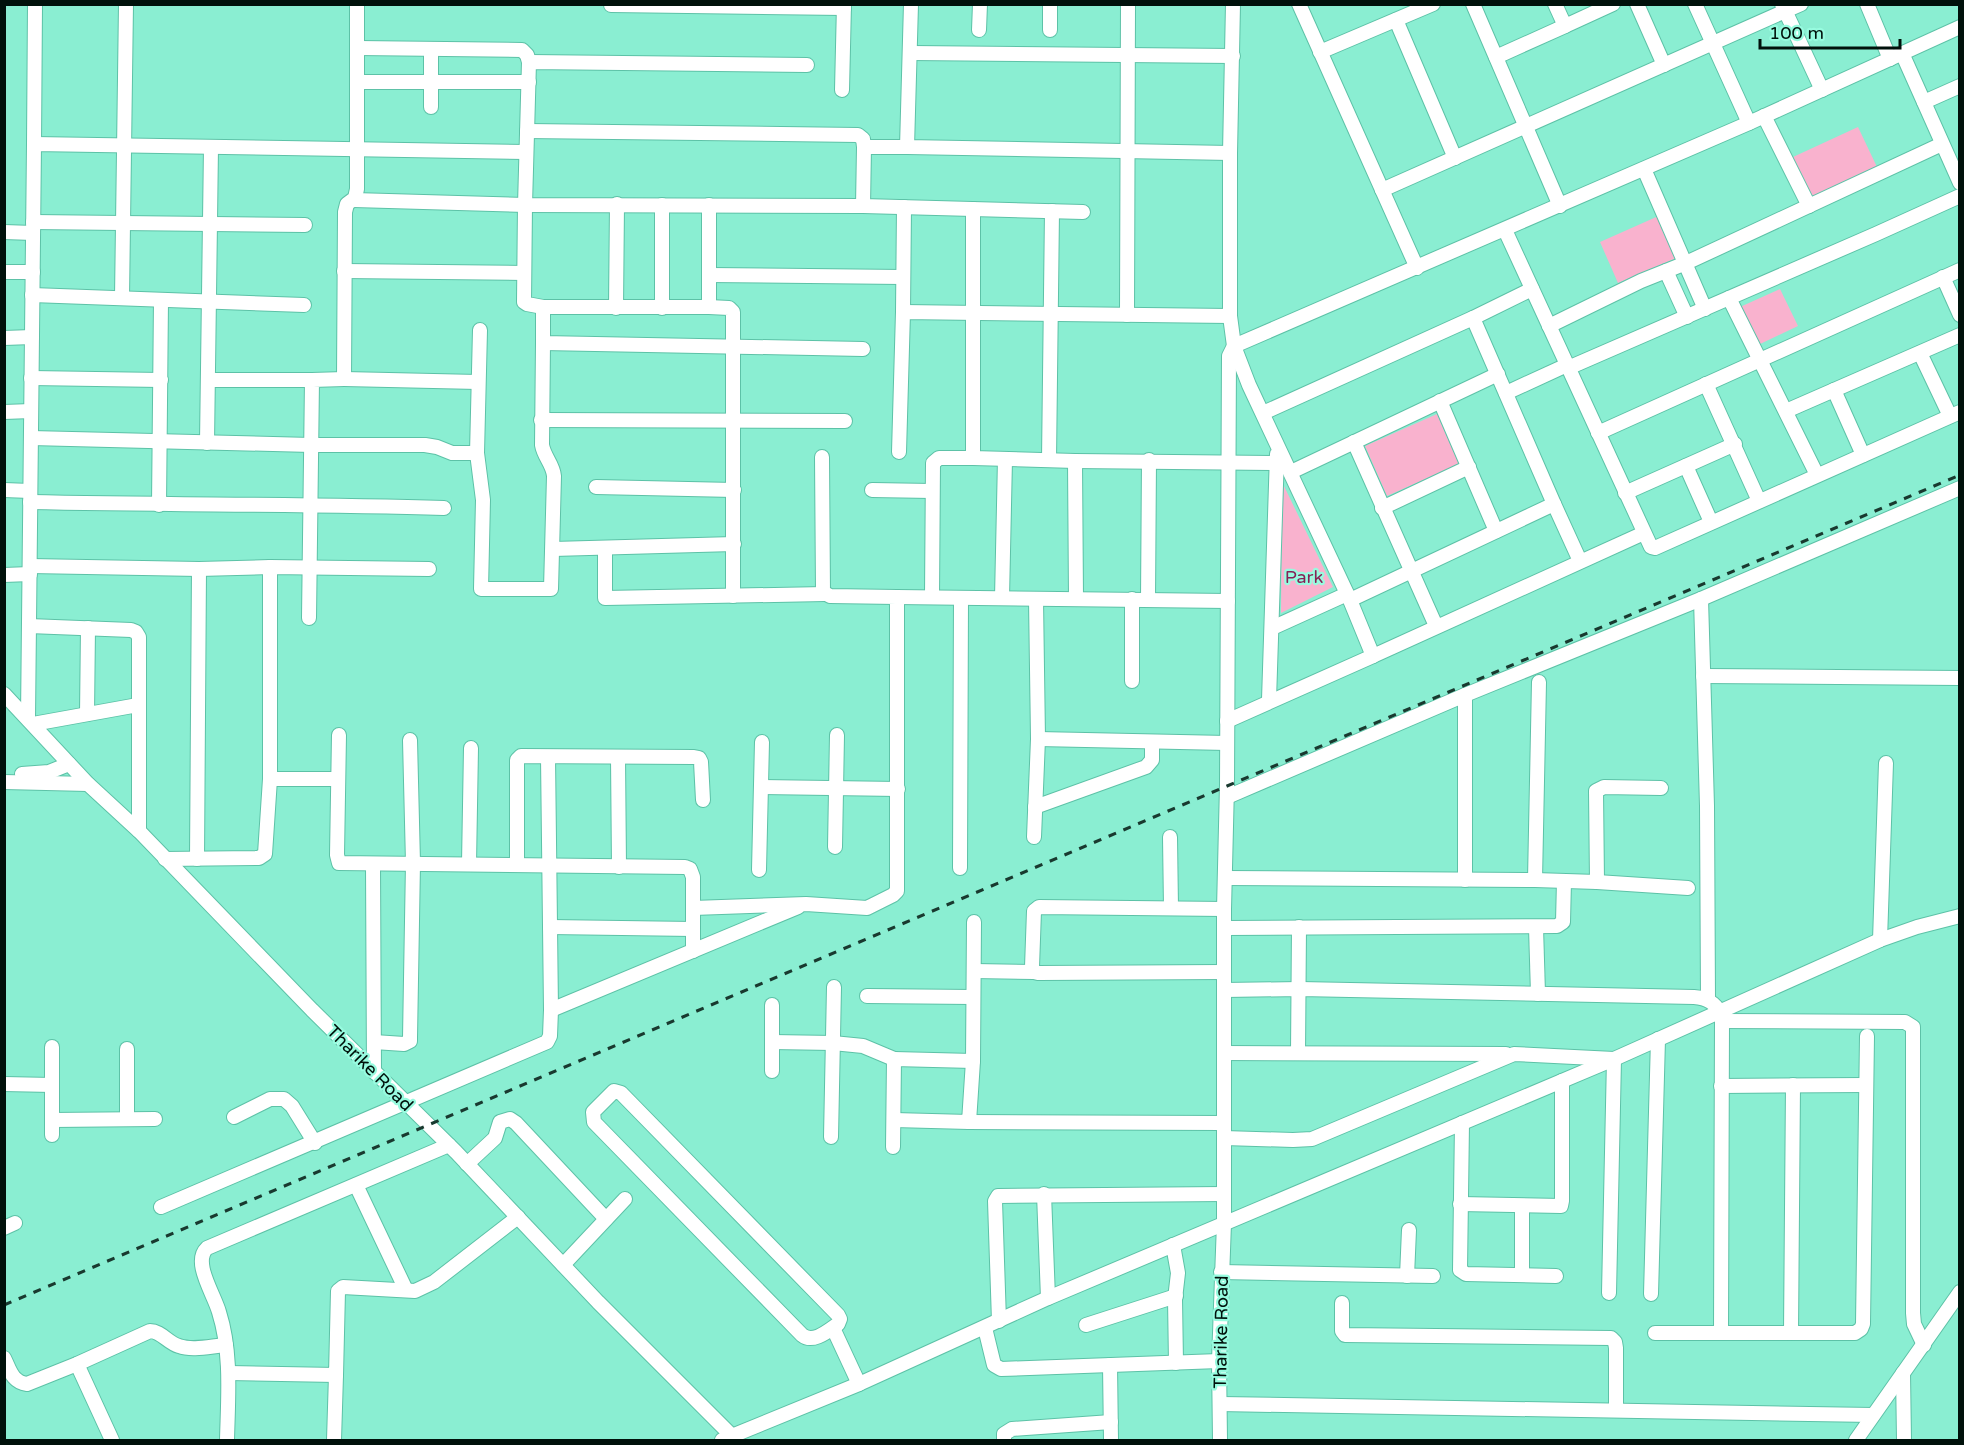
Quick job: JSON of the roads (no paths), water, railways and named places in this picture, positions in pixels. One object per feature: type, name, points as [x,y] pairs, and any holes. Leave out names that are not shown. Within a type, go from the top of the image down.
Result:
[{"type":"street","points":[[35,4],[29,626],[31,721],[138,705]]},
{"type":"street","points":[[122,298],[126,4]]},
{"type":"street","points":[[344,379],[345,207],[354,200],[357,189],[357,4]]},
{"type":"street","points":[[611,4],[844,6],[842,90]]},
{"type":"street","points":[[907,147],[911,4]]},
{"type":"street","points":[[979,30],[980,4]]},
{"type":"street","points":[[1050,4],[1050,30]]},
{"type":"street","points":[[1126,315],[1128,4]]},
{"type":"street","points":[[1233,4],[1230,316],[1234,346],[1248,385],[1291,472],[1373,656]]},
{"type":"street","points":[[1299,4],[1417,268]]},
{"type":"street","points":[[1320,52],[1433,4]]},
{"type":"street","points":[[1473,4],[1560,206]]},
{"type":"street","points":[[1555,4],[1565,26]]},
{"type":"street","points":[[1496,57],[1613,4]]},
{"type":"street","points":[[1637,4],[1664,65]]},
{"type":"street","points":[[1695,4],[1749,123]]},
{"type":"street","points":[[1382,190],[1713,43],[1784,8],[1801,4]]},
{"type":"street","points":[[1867,4],[1924,102],[1959,183]]},
{"type":"street","points":[[1784,8],[1822,90]]},
{"type":"street","points":[[1396,20],[1455,158]]},
{"type":"street","points":[[1234,346],[1749,123],[1959,27]]},
{"type":"street","points":[[358,48],[522,50],[527,55],[529,82],[524,273],[524,302],[526,304],[543,307],[709,307],[729,308],[733,312],[733,596]]},
{"type":"street","points":[[431,49],[431,107]]},
{"type":"street","points":[[911,53],[1233,56]]},
{"type":"street","points":[[529,62],[807,65]]},
{"type":"street","points":[[358,82],[529,82]]},
{"type":"street","points":[[1924,102],[1959,86]]},
{"type":"street","points":[[1764,116],[1809,206]]},
{"type":"street","points":[[527,131],[858,135],[863,139],[864,147],[863,206]]},
{"type":"street","points":[[34,144],[526,152]]},
{"type":"street","points":[[1549,326],[1641,280],[1686,263],[1942,144]]},
{"type":"street","points":[[207,443],[211,147]]},
{"type":"street","points":[[864,147],[1230,153]]},
{"type":"street","points":[[1644,169],[1705,309]]},
{"type":"street","points":[[1506,393],[1705,309],[1959,195]]},
{"type":"street","points":[[354,200],[525,205],[863,206],[1083,212]]},
{"type":"street","points":[[616,308],[617,204]]},
{"type":"street","points":[[662,205],[662,308]]},
{"type":"street","points":[[709,205],[709,307]]},
{"type":"street","points":[[899,452],[904,207]]},
{"type":"street","points":[[973,209],[973,458]]},
{"type":"street","points":[[1049,460],[1052,212]]},
{"type":"street","points":[[4,232],[33,227],[124,223],[305,225]]},
{"type":"street","points":[[1505,230],[1648,544],[1655,548],[1955,414],[1920,352]]},
{"type":"street","points":[[1598,433],[1959,270]]},
{"type":"street","points":[[344,271],[524,273]]},
{"type":"street","points":[[1666,271],[1687,316]]},
{"type":"street","points":[[4,272],[33,272]]},
{"type":"street","points":[[709,275],[903,277]]},
{"type":"street","points":[[1943,277],[1959,315]]},
{"type":"street","points":[[1263,413],[1532,289]]},
{"type":"street","points":[[32,295],[304,304]]},
{"type":"street","points":[[1729,298],[1817,475]]},
{"type":"street","points":[[159,505],[161,300]]},
{"type":"street","points":[[480,330],[477,453],[483,500],[481,589],[551,589],[554,473],[542,449],[543,307]]},
{"type":"street","points":[[903,312],[1230,316]]},
{"type":"street","points":[[1473,318],[1580,561]]},
{"type":"street","points":[[1786,411],[1959,335]]},
{"type":"street","points":[[4,338],[32,337]]},
{"type":"street","points":[[543,343],[863,349]]},
{"type":"street","name":"Tharike Road","points":[[1220,1440],[1219,1361],[1224,1223],[1224,909],[1227,796],[1229,356],[1234,346]]},
{"type":"street","points":[[1291,472],[1497,374]]},
{"type":"street","points":[[32,378],[161,380]]},
{"type":"street","points":[[209,380],[344,379],[478,382]]},
{"type":"street","points":[[309,618],[312,380]]},
{"type":"street","points":[[1706,384],[1759,501]]},
{"type":"street","points":[[1834,390],[1863,455]]},
{"type":"street","points":[[1440,401],[1496,531]]},
{"type":"street","points":[[4,412],[31,411]]},
{"type":"street","points":[[541,420],[845,421]]},
{"type":"street","points":[[31,438],[311,445],[425,445],[452,453],[477,453]]},
{"type":"street","points":[[1354,442],[1436,626]]},
{"type":"street","points":[[1269,700],[1277,443]]},
{"type":"street","points":[[1625,493],[1735,444]]},
{"type":"street","points":[[822,457],[822,588],[825,594]]},
{"type":"street","points":[[932,597],[932,490],[935,459],[1276,463]]},
{"type":"street","points":[[1002,598],[1005,459]]},
{"type":"street","points":[[1148,600],[1149,460]]},
{"type":"street","points":[[1075,461],[1076,599]]},
{"type":"street","points":[[1686,466],[1711,522]]},
{"type":"street","points":[[1382,508],[1469,468]]},
{"type":"street","points":[[596,487],[734,490]]},
{"type":"street","points":[[1227,796],[1465,695],[1701,599],[1959,488]]},
{"type":"street","points":[[4,490],[30,496],[159,505],[311,504],[444,508]]},
{"type":"street","points":[[872,490],[932,490]]},
{"type":"street","points":[[1272,628],[1410,571],[1554,504]]},
{"type":"street","points":[[1227,721],[1269,700],[1373,656],[1644,533]]},
{"type":"street","points":[[553,549],[734,544]]},
{"type":"street","points":[[605,548],[605,598],[825,594],[830,596],[1228,601]]},
{"type":"street","points":[[4,575],[30,570],[270,567],[429,569]]},
{"type":"street","points":[[165,859],[258,858],[265,854],[270,779],[270,567]]},
{"type":"street","points":[[197,859],[199,569]]},
{"type":"street","points":[[693,908],[806,904],[867,908],[897,891],[897,597]]},
{"type":"street","points":[[960,868],[961,598]]},
{"type":"street","points":[[1132,598],[1132,681]]},
{"type":"street","points":[[1034,837],[1038,740],[1036,599]]},
{"type":"street","points":[[1701,599],[1707,806],[1708,1000],[1721,1016],[1721,1333]]},
{"type":"street","points":[[29,626],[131,630],[139,636],[139,831]]},
{"type":"street","points":[[87,714],[88,628]]},
{"type":"street","points":[[1703,676],[1959,678]]},
{"type":"street","points":[[1535,880],[1539,682]]},
{"type":"street","name":"Tharike Road","points":[[4,694],[88,784],[139,831],[312,1010],[449,1145],[730,1439]]},
{"type":"street","points":[[1464,880],[1465,695]]},
{"type":"street","points":[[339,735],[337,859],[340,864],[685,867],[690,869],[693,877],[693,951]]},
{"type":"street","points":[[835,847],[837,735]]},
{"type":"street","points":[[374,1042],[404,1044],[408,1043],[411,1038],[410,740]]},
{"type":"street","points":[[1038,740],[1227,743]]},
{"type":"street","points":[[1035,807],[1146,767],[1152,760],[1152,741]]},
{"type":"street","points":[[759,870],[762,742]]},
{"type":"street","points":[[469,864],[471,748]]},
{"type":"street","points":[[517,864],[517,760],[521,756],[699,758],[703,800]]},
{"type":"street","points":[[161,1207],[547,1042],[550,1036],[551,1010],[548,757]]},
{"type":"street","points":[[618,757],[619,867]]},
{"type":"street","points":[[1880,940],[1886,763]]},
{"type":"street","points":[[4,774],[50,772],[69,764]]},
{"type":"street","points":[[270,779],[337,779]]},
{"type":"street","points":[[4,782],[88,784]]},
{"type":"street","points":[[761,787],[898,789]]},
{"type":"street","points":[[1597,882],[1596,791],[1604,787],[1661,788]]},
{"type":"street","points":[[1170,837],[1171,908]]},
{"type":"street","points":[[373,865],[374,1072]]},
{"type":"street","points":[[1225,878],[1535,880],[1688,888]]},
{"type":"street","points":[[1225,928],[1557,926],[1563,922],[1564,881]]},
{"type":"street","points":[[551,1010],[806,904]]},
{"type":"street","points":[[1034,972],[1032,967],[1034,914],[1037,908],[1224,909]]},
{"type":"street","points":[[730,1439],[859,1384],[1048,1298],[1658,1039],[1721,1016],[1880,940],[1959,916]]},
{"type":"street","points":[[969,1122],[973,1061],[974,922]]},
{"type":"street","points":[[550,927],[693,929]]},
{"type":"street","points":[[1299,927],[1299,1053]]},
{"type":"street","points":[[1536,927],[1538,994]]},
{"type":"street","points":[[974,971],[1224,972]]},
{"type":"street","points":[[831,1137],[834,987]]},
{"type":"street","points":[[1225,990],[1300,989],[1694,997],[1708,1000]]},
{"type":"street","points":[[867,996],[973,997]]},
{"type":"street","points":[[772,1005],[772,1071]]},
{"type":"street","points":[[1721,1016],[1905,1022],[1912,1025],[1915,1031],[1914,1324],[1924,1345]]},
{"type":"street","points":[[1655,1333],[1855,1333],[1861,1329],[1863,1323],[1867,1036]]},
{"type":"street","points":[[1651,1294],[1658,1039]]},
{"type":"street","points":[[772,1042],[863,1046],[894,1059],[973,1061]]},
{"type":"street","points":[[52,1047],[52,1135]]},
{"type":"street","points":[[127,1049],[127,1119]]},
{"type":"street","points":[[1224,1053],[1514,1054],[1614,1059]]},
{"type":"street","points":[[1224,1138],[1312,1139],[1514,1054]]},
{"type":"street","points":[[892,1147],[894,1059]]},
{"type":"street","points":[[1609,1293],[1614,1059]]},
{"type":"street","points":[[1460,1204],[1557,1207],[1562,1204],[1562,1081]]},
{"type":"street","points":[[4,1084],[52,1084]]},
{"type":"street","points":[[1791,1333],[1793,1085]]},
{"type":"street","points":[[1721,1086],[1866,1085]]},
{"type":"street","points":[[616,1091],[621,1093],[838,1315],[840,1322],[833,1328],[813,1339],[806,1339],[594,1122],[593,1112],[611,1093],[616,1091]]},
{"type":"street","points":[[234,1116],[270,1099],[284,1099],[292,1106],[315,1143]]},
{"type":"street","points":[[52,1119],[155,1119]]},
{"type":"street","points":[[467,1164],[495,1138],[500,1122],[510,1119],[606,1219]]},
{"type":"street","points":[[894,1119],[969,1122],[1223,1123]]},
{"type":"street","points":[[1462,1123],[1460,1270],[1466,1274],[1556,1276]]},
{"type":"street","points":[[227,1440],[229,1373],[226,1345],[219,1310],[201,1263],[203,1252],[207,1248],[449,1145]]},
{"type":"street","points":[[356,1185],[406,1290]]},
{"type":"street","points":[[999,1321],[996,1198],[1001,1194],[1224,1194]]},
{"type":"street","points":[[1044,1194],[1048,1298]]},
{"type":"street","points":[[563,1265],[625,1199]]},
{"type":"street","points":[[1521,1275],[1522,1206]]},
{"type":"street","points":[[334,1440],[338,1291],[343,1287],[415,1291],[428,1286],[518,1217]]},
{"type":"street","points":[[1407,1276],[1408,1230]]},
{"type":"street","points":[[1173,1245],[1178,1273],[1176,1363]]},
{"type":"street","points":[[1221,1272],[1433,1276]]},
{"type":"street","points":[[1856,1440],[1959,1292]]},
{"type":"street","points":[[1086,1325],[1176,1296]]},
{"type":"street","points":[[1342,1303],[1342,1331],[1345,1335],[1611,1338],[1616,1348],[1616,1409]]},
{"type":"street","points":[[1945,1314],[1959,1314]]},
{"type":"street","points":[[833,1328],[859,1384]]},
{"type":"street","points":[[985,1328],[992,1360],[999,1369],[1219,1361]]},
{"type":"street","points":[[4,1358],[13,1378],[19,1383],[27,1384],[150,1331],[157,1332],[178,1346],[190,1348],[226,1345]]},
{"type":"street","points":[[77,1364],[112,1440]]},
{"type":"street","points":[[1110,1365],[1112,1440]]},
{"type":"street","points":[[229,1373],[336,1375]]},
{"type":"street","points":[[1904,1373],[1904,1440]]},
{"type":"street","points":[[1220,1404],[1873,1415]]},
{"type":"street","points":[[1004,1440],[1004,1434],[1012,1429],[1111,1422]]},
{"type":"railway","points":[[4,1305],[1960,475]]},
{"type":"park label","name":"Park","points":[[1304,577]]}]
